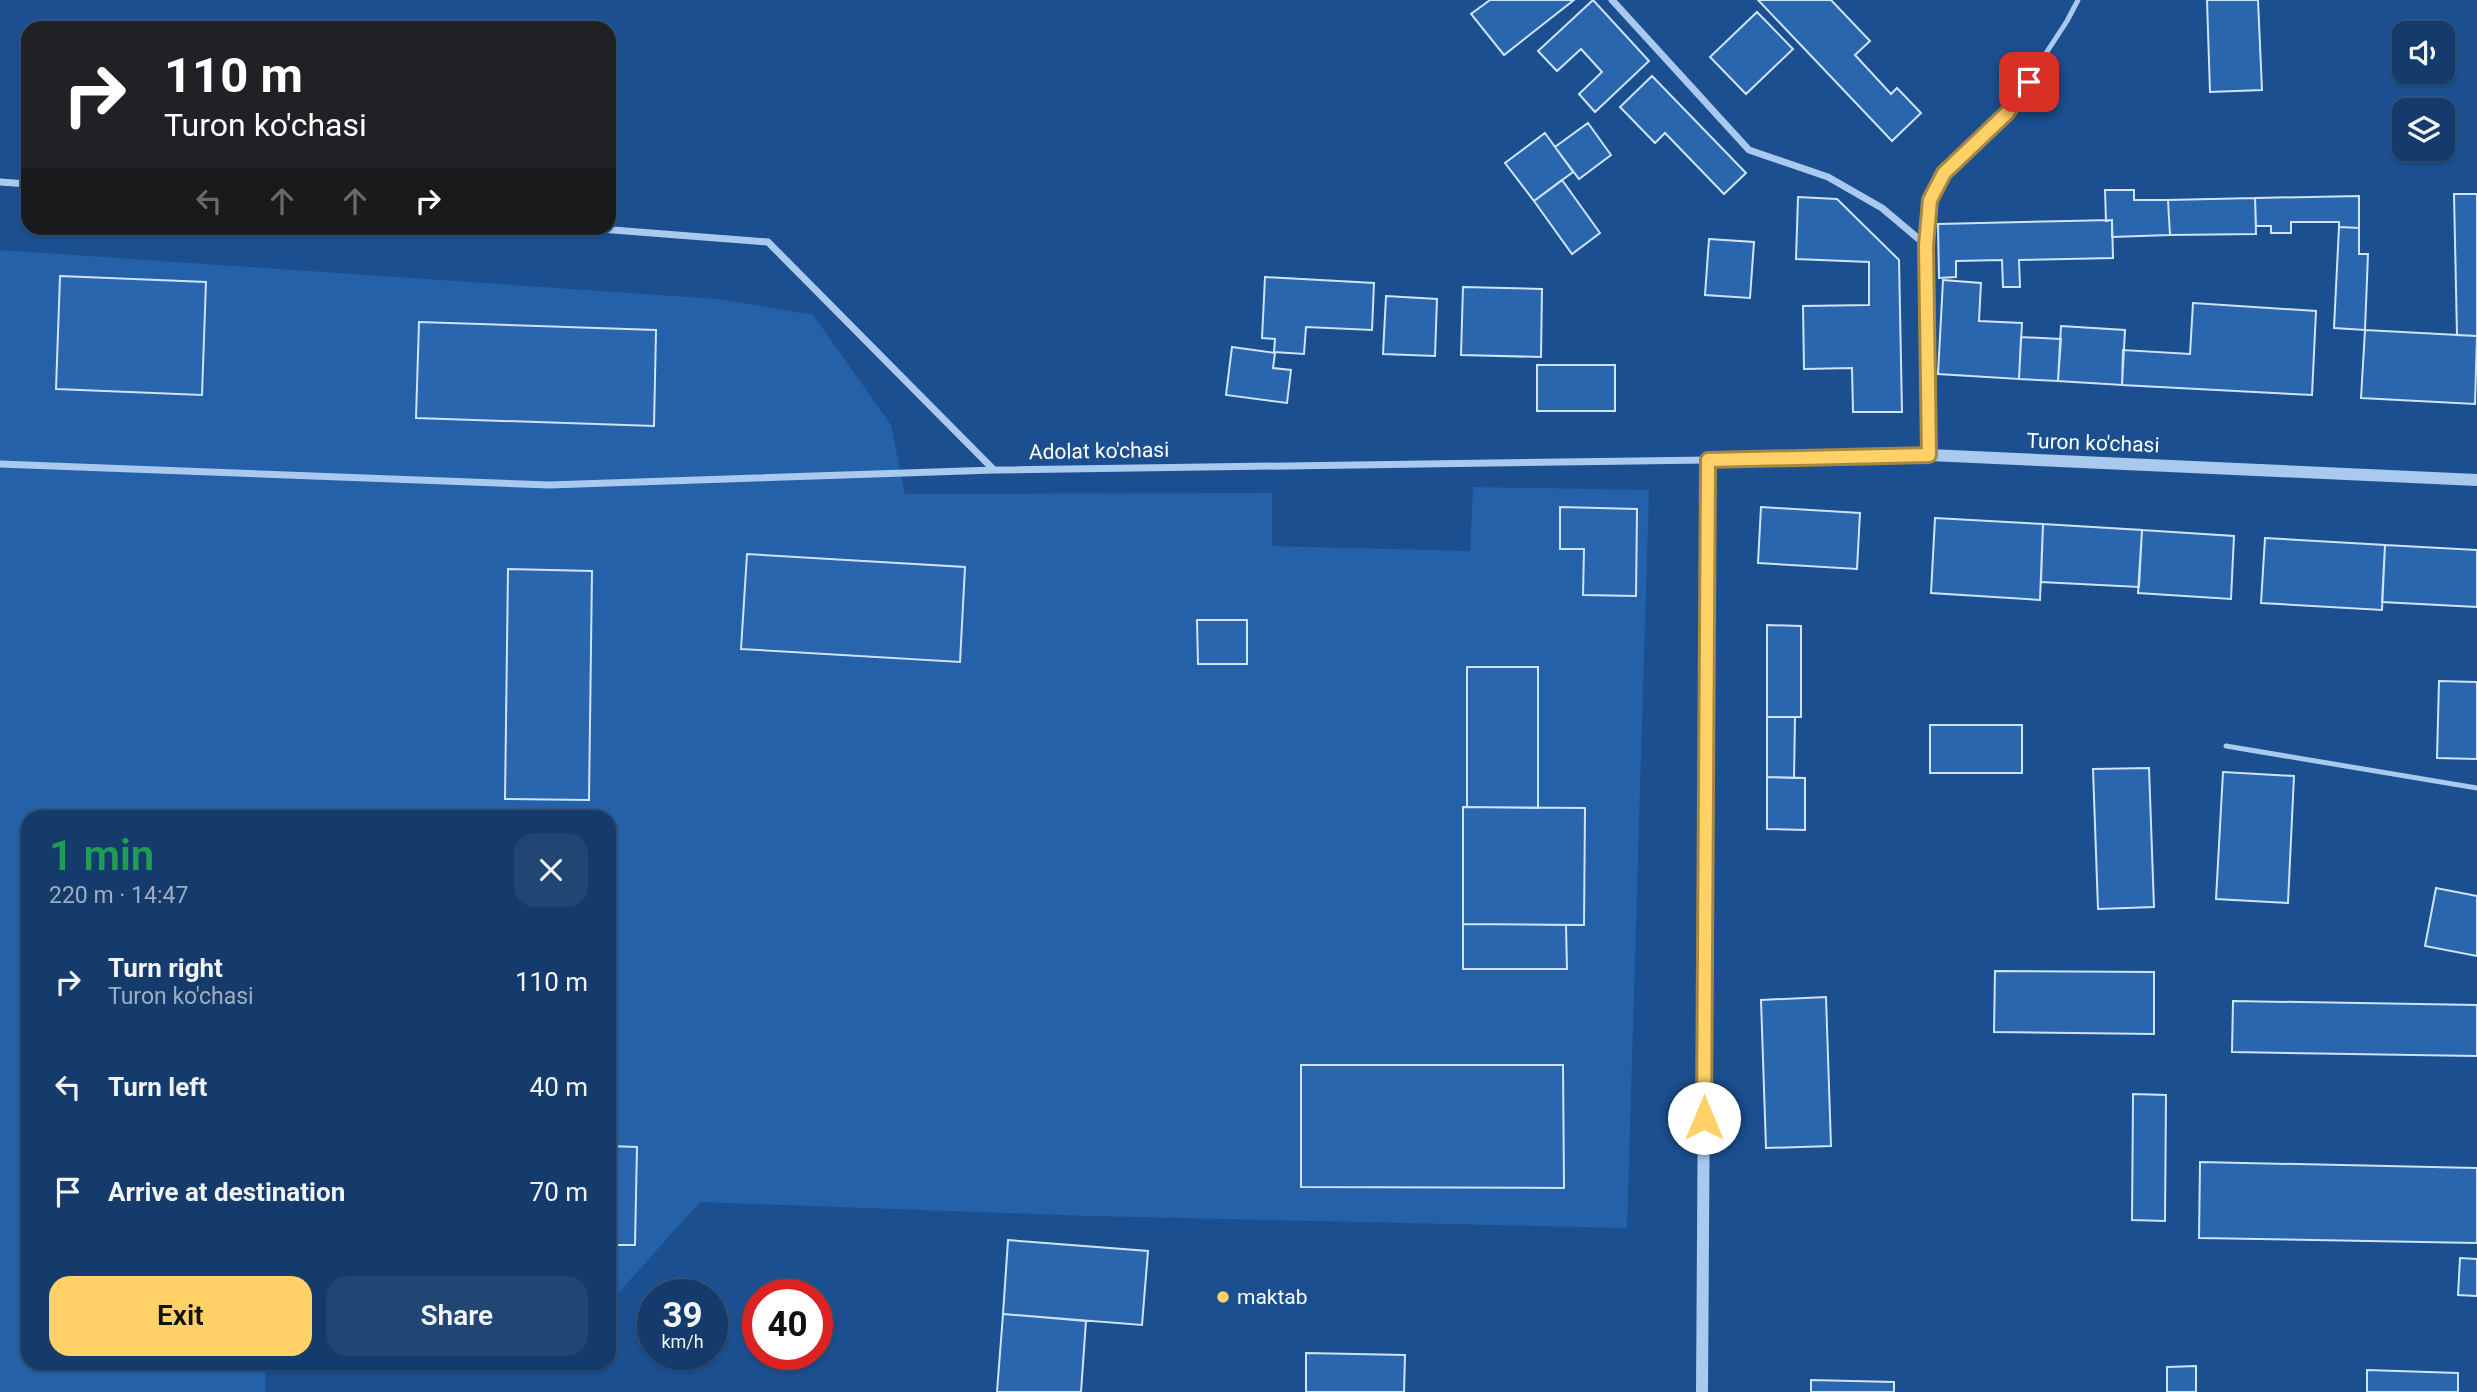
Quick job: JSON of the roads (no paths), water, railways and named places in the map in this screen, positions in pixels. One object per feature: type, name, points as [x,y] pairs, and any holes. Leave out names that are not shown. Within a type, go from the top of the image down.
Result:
[{"type":"street","points":[[1612,0],[1749,150],[1828,177],[1882,208],[1926,245],[1929,455]]},
{"type":"street","points":[[0,182],[21,184]]},
{"type":"street","points":[[616,230],[768,242],[994,470]]},
{"type":"street","name":"Turon ko'chasi","points":[[1708,460],[1929,455],[2477,480]]},
{"type":"street","points":[[1702,1392],[1708,460]]},
{"type":"street","name":"Adolat ko'chasi","points":[[0,464],[550,485],[994,470],[1708,460]]},
{"type":"lane","points":[[1926,245],[1930,200],[1944,173],[2007,113],[2078,0]]},
{"type":"lane","points":[[2226,746],[2477,788]]},
{"type":"place","name":"maktab","points":[[1223,1297]]}]
